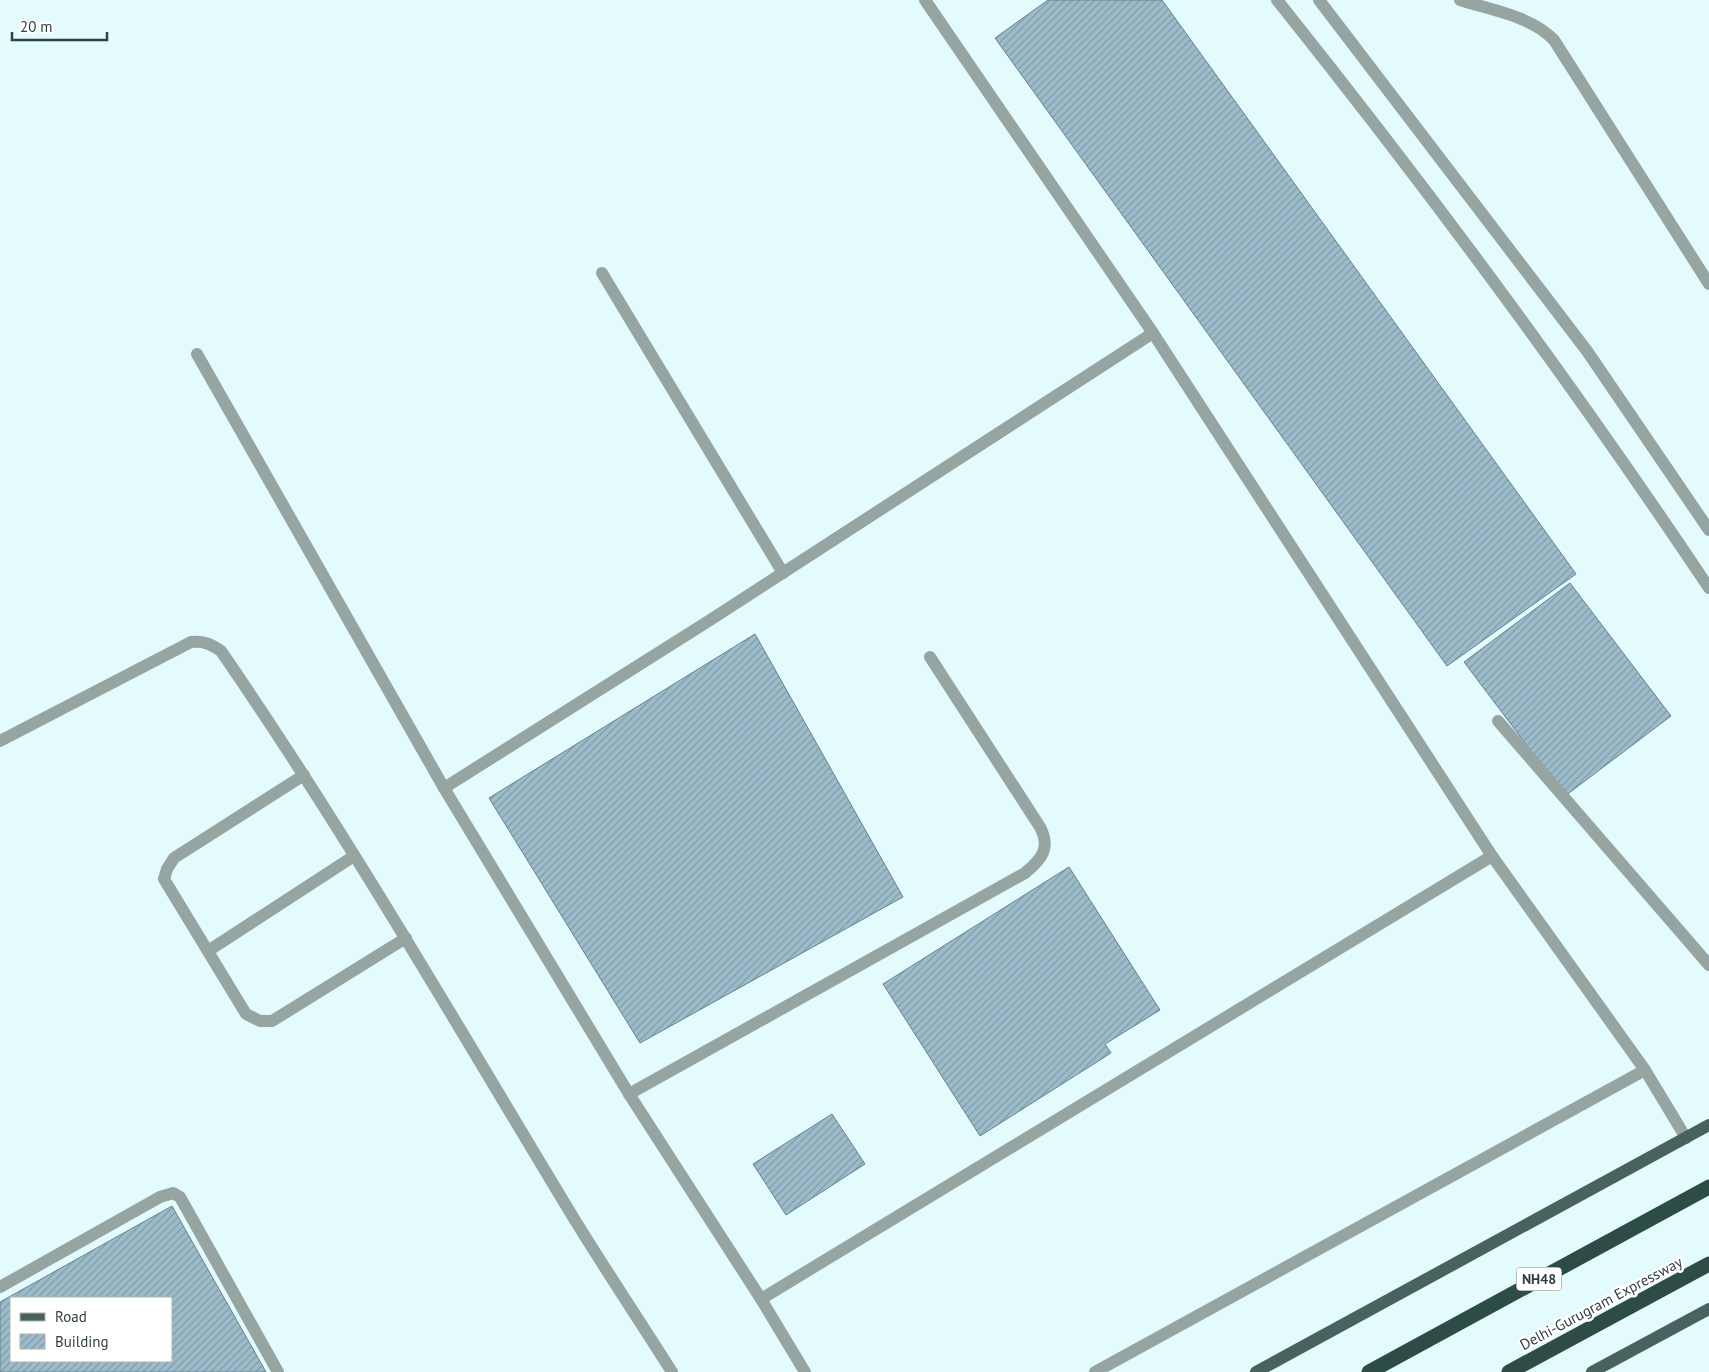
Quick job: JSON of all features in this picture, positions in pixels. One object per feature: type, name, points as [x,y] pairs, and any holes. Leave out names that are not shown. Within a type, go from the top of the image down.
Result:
[{"type":"highway","name":"NH48","points":[[1369,1372],[1709,1187]]},
{"type":"highway","name":"Delhi-Gurugram Expressway","points":[[1510,1372],[1709,1264]]},
{"type":"main road","points":[[1256,1372],[1709,1125]]},
{"type":"main road","points":[[1592,1372],[1709,1309]]},
{"type":"street","points":[[925,0],[1153,333],[1492,856],[1645,1070],[1686,1138]]},
{"type":"street","points":[[1277,0],[1473,253],[1657,511],[1709,588]]},
{"type":"street","points":[[1319,0],[1587,351],[1709,530]]},
{"type":"street","points":[[1460,0],[1522,19],[1538,26],[1554,40],[1709,284]]},
{"type":"street","points":[[602,273],[783,572]]},
{"type":"street","points":[[444,788],[1153,333]]},
{"type":"street","points":[[197,354],[444,788],[630,1094],[762,1300],[805,1372]]},
{"type":"street","points":[[0,741],[191,642],[201,641],[210,644],[221,652],[304,775],[406,938],[574,1219],[672,1372]]},
{"type":"street","points":[[630,1094],[1025,872],[1036,864],[1042,856],[1046,846],[1040,827],[930,657]]},
{"type":"street","points":[[1498,721],[1709,965]]},
{"type":"street","points":[[304,775],[174,858],[164,878],[246,1014],[260,1021],[272,1021],[406,938]]},
{"type":"street","points":[[208,951],[354,856]]},
{"type":"street","points":[[762,1300],[1492,856]]},
{"type":"street","points":[[1095,1372],[1645,1070]]},
{"type":"street","points":[[0,1287],[160,1197],[173,1193],[180,1197],[278,1372]]},
{"type":"building","points":[[1048,0],[1162,0],[1576,574],[1447,666],[995,38]]},
{"type":"building","points":[[1570,583],[1671,716],[1565,796],[1464,662]]},
{"type":"building","points":[[755,634],[903,897],[640,1043],[489,798]]},
{"type":"building","points":[[1069,867],[1160,1010],[1105,1044],[1111,1053],[980,1136],[883,984]]},
{"type":"building","points":[[832,1114],[865,1164],[786,1215],[753,1164]]},
{"type":"building","points":[[172,1206],[266,1372],[0,1372],[0,1302]]}]
